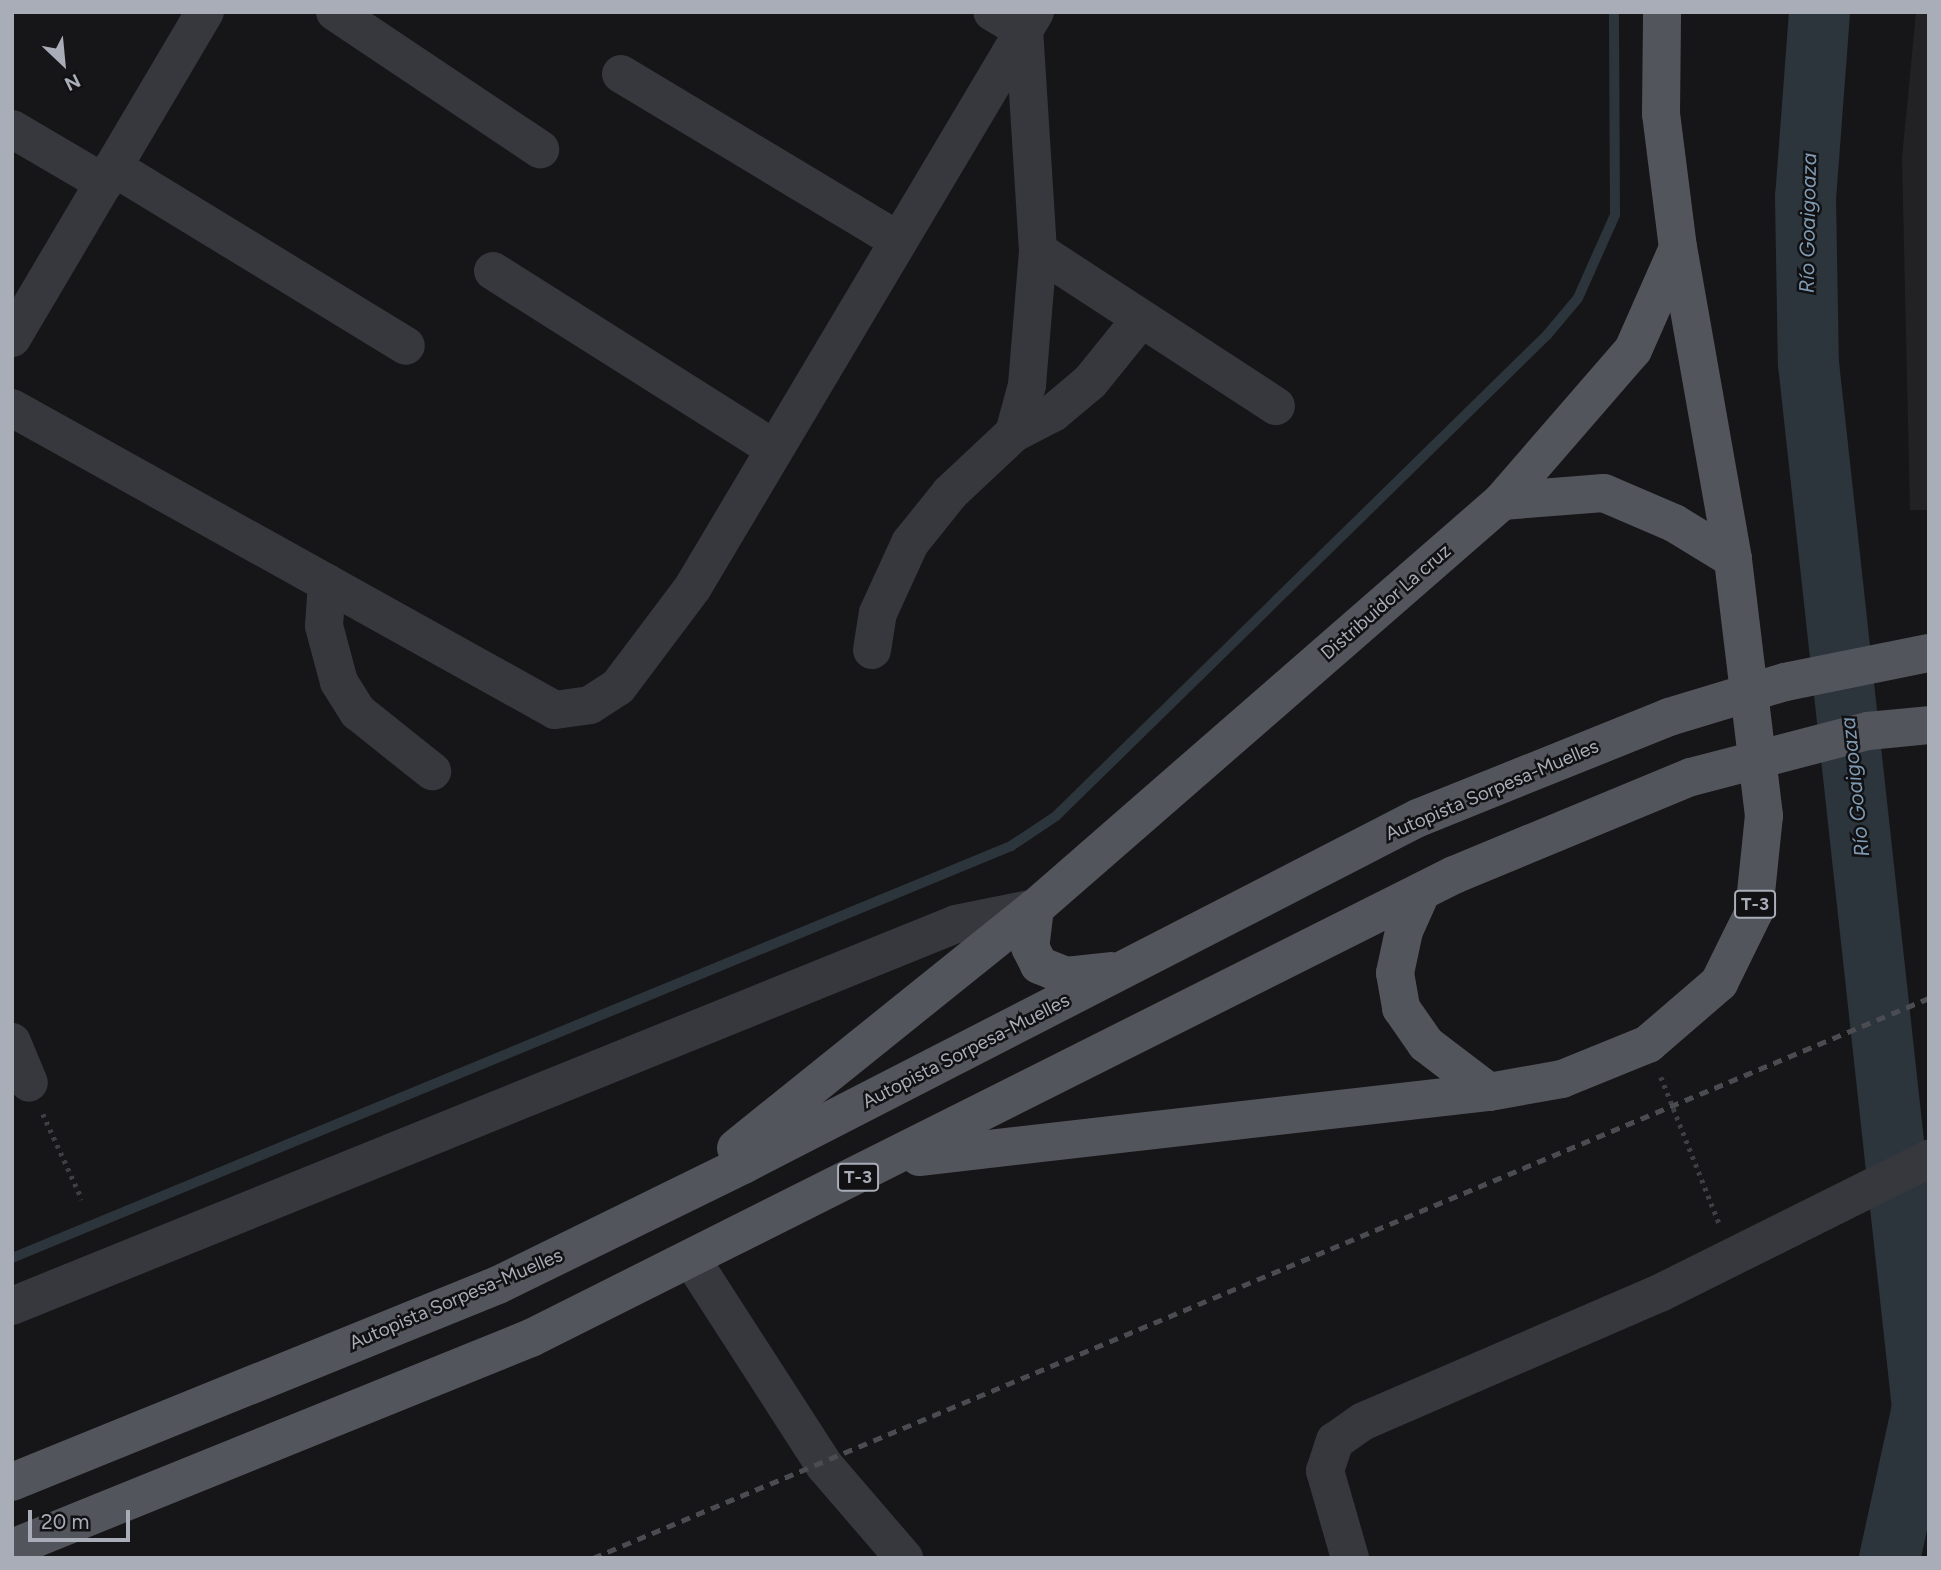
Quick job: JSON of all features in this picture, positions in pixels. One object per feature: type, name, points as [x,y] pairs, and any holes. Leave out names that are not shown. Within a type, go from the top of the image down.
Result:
[{"type":"main road","points":[[1662,12],[1661,114],[1678,248]]},
{"type":"main road","name":"Distribuidor La cruz","points":[[660,1205],[790,1108],[1035,908],[1502,501],[1633,350],[1678,248]]},
{"type":"main road","name":"T-3","points":[[1489,1092],[1562,1079],[1648,1044],[1719,983],[1754,912],[1764,816],[1733,559],[1678,248]]},
{"type":"main road","points":[[1502,501],[1604,493],[1674,523],[1733,559]]},
{"type":"main road","name":"Autopista Sorpesa-Muelles","points":[[12,1482],[498,1284],[1124,970],[1418,818],[1669,717],[1785,682],[1929,653]]},
{"type":"main road","name":"T-3","points":[[12,1548],[531,1338],[892,1160],[1454,875],[1691,777],[1868,732],[1929,725]]},
{"type":"main road","points":[[1421,893],[1404,932],[1395,973],[1401,1008],[1426,1044],[1489,1092]]},
{"type":"main road","points":[[1035,908],[1030,947],[1039,965],[1066,976],[1124,970]]},
{"type":"main road","points":[[892,1160],[1489,1092]]},
{"type":"street","points":[[12,338],[205,12]]},
{"type":"street","points":[[335,12],[540,149]]},
{"type":"street","points":[[12,408],[555,710],[590,705],[618,687],[693,587],[899,241],[1017,18]]},
{"type":"street","points":[[1014,433],[1027,385],[1038,251],[1017,18]]},
{"type":"street","points":[[621,74],[899,241]]},
{"type":"street","points":[[12,129],[109,175],[406,346]]},
{"type":"street","points":[[1038,251],[1276,406]]},
{"type":"street","points":[[493,271],[775,449]]},
{"type":"street","points":[[873,650],[878,613],[910,543],[950,493],[1014,433],[1053,413],[1090,382],[1141,319]]},
{"type":"street","points":[[327,583],[324,626],[339,682],[358,712],[432,771]]},
{"type":"street","points":[[12,1306],[956,924],[1035,908]]},
{"type":"street","points":[[12,1042],[29,1083]]},
{"type":"street","points":[[1349,1557],[1325,1471],[1335,1441],[1364,1421],[1660,1293],[1803,1218],[1929,1159]]},
{"type":"street","points":[[692,1259],[824,1465],[904,1558]]},
{"type":"path","points":[[1648,1044],[1731,1255]]},
{"type":"path","points":[[29,1083],[82,1199]]},
{"type":"shaded area","points":[[1916,12],[1929,12],[1929,510],[1910,510],[1902,158]]},
{"type":"waterway","points":[[12,1258],[1011,846],[1056,816],[1547,335],[1578,298],[1615,215],[1614,12]]},
{"type":"waterway","name":"Río Goaigoaza","points":[[1819,12],[1805,197],[1808,363],[1922,1407],[1889,1558]]},
{"type":"railway","points":[[593,1558],[1929,998]]}]
